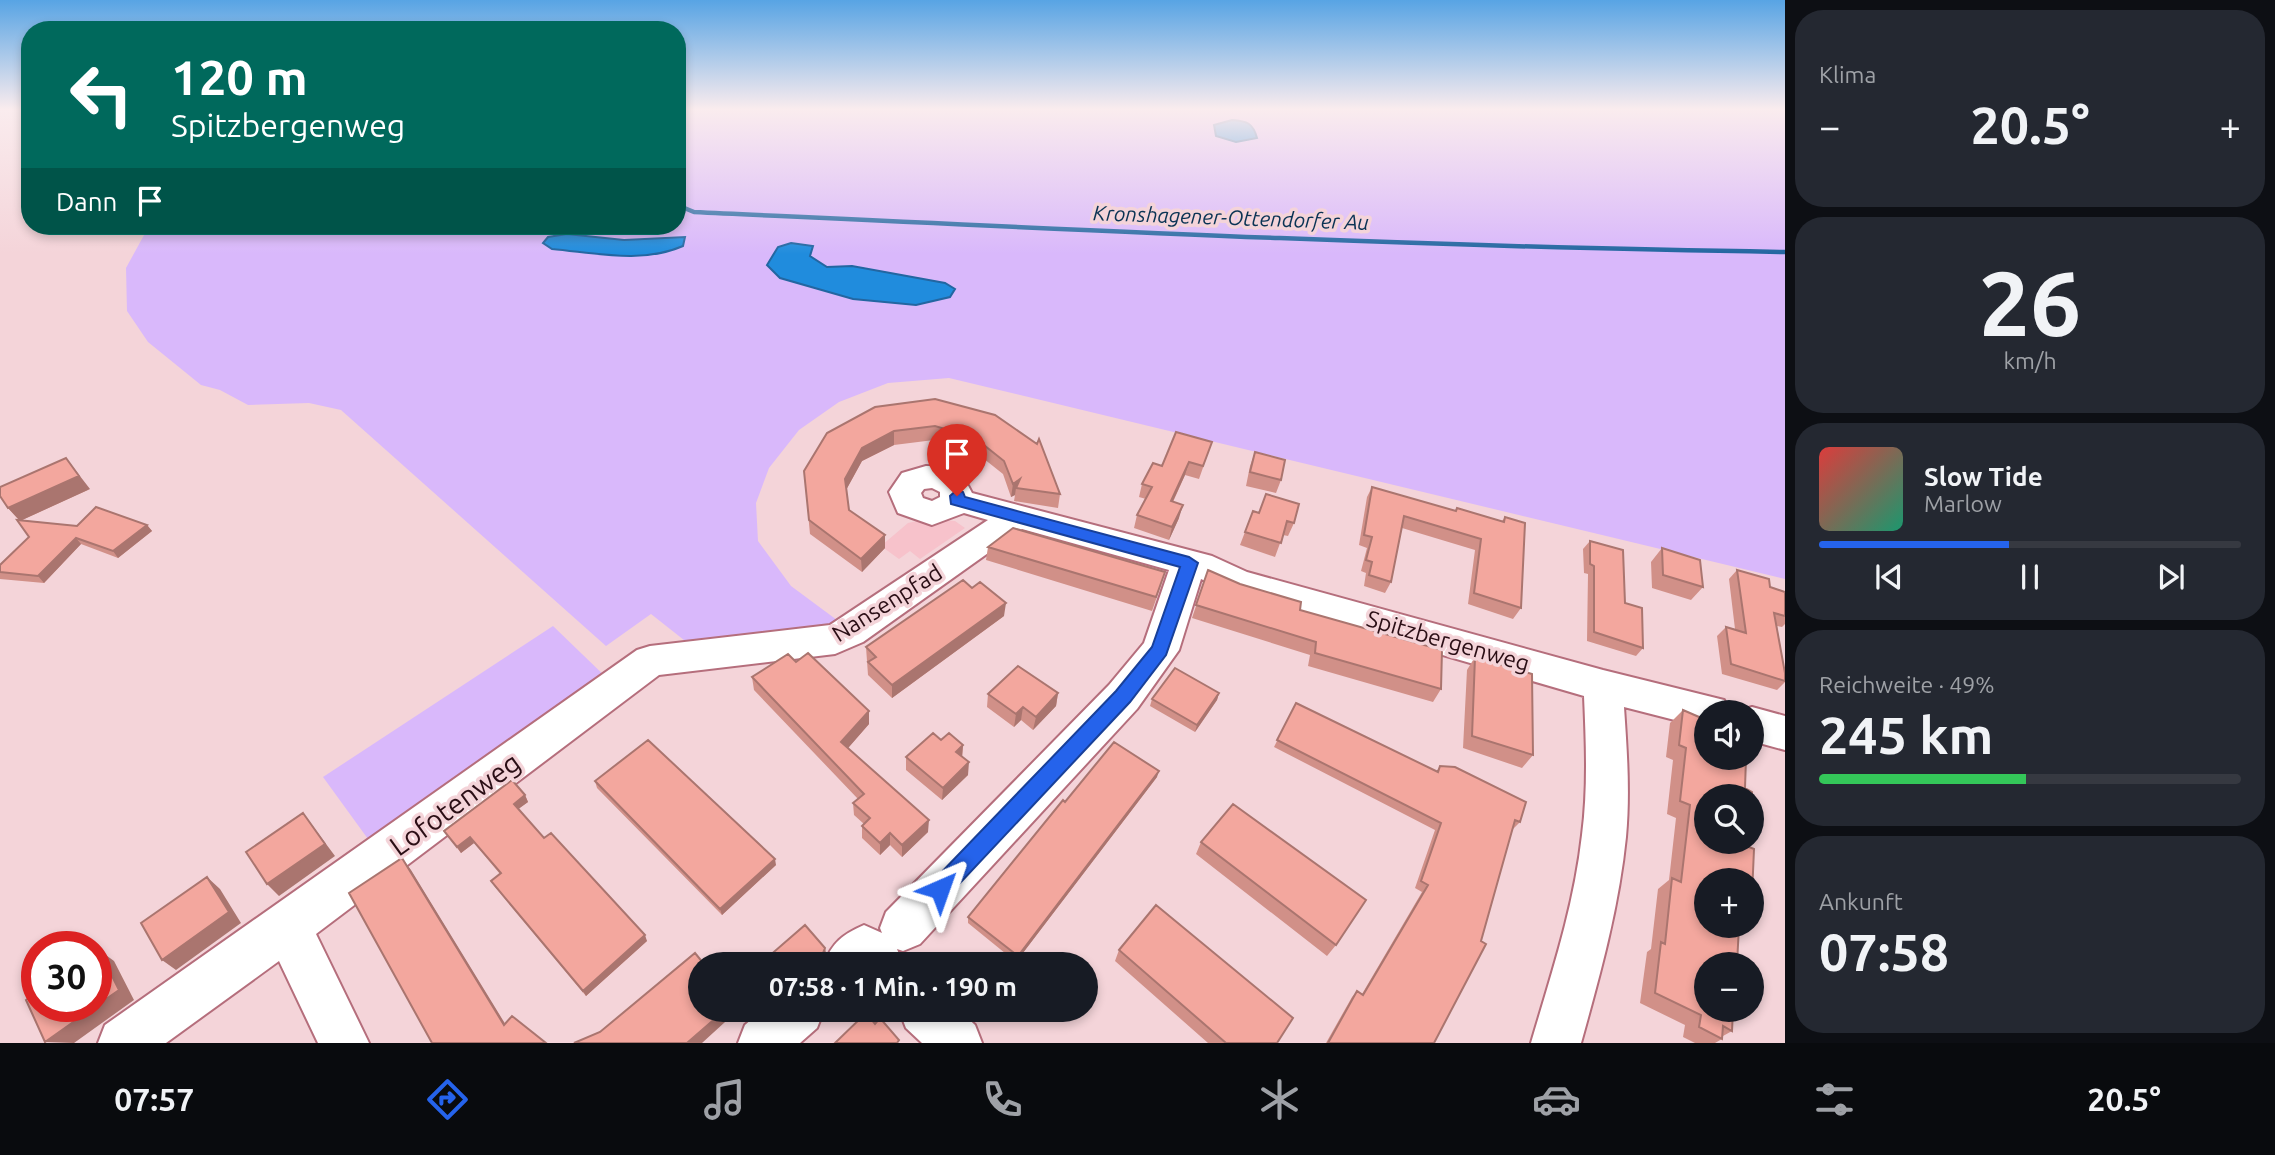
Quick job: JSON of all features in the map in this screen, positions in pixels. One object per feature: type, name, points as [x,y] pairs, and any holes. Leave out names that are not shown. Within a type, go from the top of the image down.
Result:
[{"type":"street","name":"Spitzbergenweg","points":[[957,500],[1212,569],[1236,582],[1603,686],[1694,708]]},
{"type":"street","name":"Nansenpfad","points":[[623,681],[650,661],[835,639],[850,632],[1017,516]]},
{"type":"street","points":[[861,952],[864,949],[891,946],[1123,697],[1160,650],[1189,563]]},
{"type":"street","name":"Lofotenweg","points":[[123,1043],[287,927],[623,681]]},
{"type":"street","points":[[1560,1041],[1588,931],[1604,837],[1608,774],[1603,686]]},
{"type":"street","points":[[1764,727],[1785,733]]},
{"type":"street","points":[[287,927],[344,1043]]},
{"type":"street","points":[[763,1043],[786,1022]]},
{"type":"street","points":[[936,1022],[957,1043]]},
{"type":"shaded area","points":[[686,157],[1785,157],[1785,579],[949,378],[888,383],[839,402],[799,430],[769,468],[756,503],[758,541],[791,586],[845,626],[689,644],[651,614],[606,646],[341,410],[309,403],[248,405],[220,390],[201,385],[148,342],[127,311],[126,268],[144,235],[686,235]]},
{"type":"shaded area","points":[[926,519],[955,521],[965,528],[920,559],[910,551],[899,559],[881,546],[908,523]]},
{"type":"shaded area","points":[[553,626],[611,682],[376,850],[323,777]]},
{"type":"water","points":[[576,235],[624,240],[685,237],[683,246],[651,255],[635,256],[552,249],[543,243],[548,237]]},
{"type":"water","points":[[791,243],[813,246],[810,256],[827,267],[852,266],[945,283],[955,289],[950,297],[916,305],[853,299],[780,278],[767,265],[778,247]]},
{"type":"building","points":[[935,399],[995,415],[1037,444],[1039,439],[1060,494],[1016,488],[1020,479],[1013,484],[1004,461],[975,438],[935,426],[894,431],[862,448],[845,479],[849,510],[885,535],[861,559],[809,520],[804,471],[827,433],[875,407]]},
{"type":"building","points":[[1176,432],[1212,442],[1203,466],[1189,462],[1171,501],[1183,505],[1172,527],[1137,515],[1152,487],[1142,484],[1153,463],[1162,466]]},
{"type":"building","points":[[1255,452],[1285,460],[1281,480],[1250,472]]},
{"type":"building","points":[[66,458],[79,476],[8,508],[0,496],[0,487]]},
{"type":"building","points":[[1372,487],[1456,511],[1457,508],[1504,522],[1505,517],[1525,523],[1521,608],[1474,593],[1481,539],[1404,516],[1391,582],[1369,575],[1372,562],[1366,560],[1372,537],[1364,535]]},
{"type":"building","points":[[1266,494],[1299,504],[1294,523],[1287,521],[1281,543],[1245,532],[1253,511],[1259,513]]},
{"type":"building","points":[[96,507],[147,525],[113,551],[76,538],[38,576],[0,572],[0,565],[29,537],[17,520],[77,526]]},
{"type":"building","points":[[1013,528],[1165,572],[1156,597],[988,547]]},
{"type":"building","points":[[1590,541],[1623,550],[1625,603],[1642,608],[1643,648],[1594,632],[1594,566],[1590,564]]},
{"type":"building","points":[[1662,548],[1700,560],[1703,587],[1663,575]]},
{"type":"building","points":[[1208,570],[1240,584],[1301,602],[1300,610],[1442,650],[1441,689],[1315,653],[1316,642],[1196,605]]},
{"type":"building","points":[[1737,570],[1769,579],[1770,587],[1785,592],[1785,616],[1774,613],[1785,681],[1731,664],[1726,627],[1746,633]]},
{"type":"building","points":[[963,580],[972,588],[980,582],[1006,603],[892,685],[868,662],[876,657],[866,647]]},
{"type":"building","points":[[808,653],[869,711],[841,742],[929,820],[902,845],[890,833],[880,843],[862,826],[870,818],[853,803],[864,794],[752,677],[788,654],[796,662]]},
{"type":"building","points":[[1475,657],[1532,674],[1533,755],[1472,736]]},
{"type":"building","points":[[1018,666],[1058,693],[1036,717],[1023,707],[1016,714],[988,694]]},
{"type":"building","points":[[1175,668],[1219,693],[1197,725],[1152,699]]},
{"type":"building","points":[[1296,703],[1438,772],[1440,766],[1455,767],[1526,802],[1520,822],[1515,820],[1481,941],[1486,944],[1434,1043],[1328,1043],[1357,991],[1363,995],[1428,885],[1421,881],[1441,823],[1277,740]]},
{"type":"building","points":[[1683,710],[1694,715],[1694,770],[1746,770],[1745,784],[1694,784],[1694,854],[1754,854],[1753,868],[1694,868],[1694,938],[1738,938],[1738,952],[1694,952],[1694,1012],[1655,993],[1661,942],[1665,944],[1672,878],[1681,882],[1690,805],[1680,801],[1686,748],[1679,745]]},
{"type":"building","points":[[933,733],[941,740],[949,733],[963,745],[956,752],[969,762],[943,788],[906,757]]},
{"type":"building","points":[[648,740],[775,859],[720,909],[595,781]]},
{"type":"building","points":[[1114,742],[1159,771],[1021,952],[1013,952],[968,917],[1063,800],[1065,802]]},
{"type":"building","points":[[512,780],[525,795],[514,804],[544,838],[551,833],[645,935],[583,991],[491,881],[501,873],[470,837],[457,847],[444,831]]},
{"type":"building","points":[[1233,804],[1366,900],[1336,945],[1201,842]]},
{"type":"building","points":[[303,813],[325,844],[267,884],[246,852]]},
{"type":"building","points":[[402,858],[504,1025],[512,1016],[546,1043],[432,1043],[349,893]]},
{"type":"building","points":[[207,877],[229,912],[162,960],[141,923]]},
{"type":"building","points":[[1156,905],[1293,1018],[1277,1043],[1226,1043],[1119,950]]},
{"type":"building","points":[[805,925],[825,948],[823,952],[774,952]]},
{"type":"building","points":[[688,959],[688,1022],[711,1022],[687,1043],[574,1043],[600,1032]]},
{"type":"building","points":[[112,976],[119,990],[112,995]]},
{"type":"building","points":[[36,1022],[73,1022],[45,1042]]},
{"type":"building","points":[[857,1022],[883,1022],[899,1040],[897,1043],[835,1043]]},
{"type":"building","points":[[1700,1022],[1732,1022],[1732,1031],[1723,1026],[1722,1039],[1699,1027]]},
{"type":"waterway","name":"Kronshagener-Ottendorfer Au","points":[[686,209],[694,212],[1376,242],[1785,252]]},
{"type":"route","points":[[940,889],[1123,697],[1160,650],[1189,563],[957,500],[957,496]]}]
